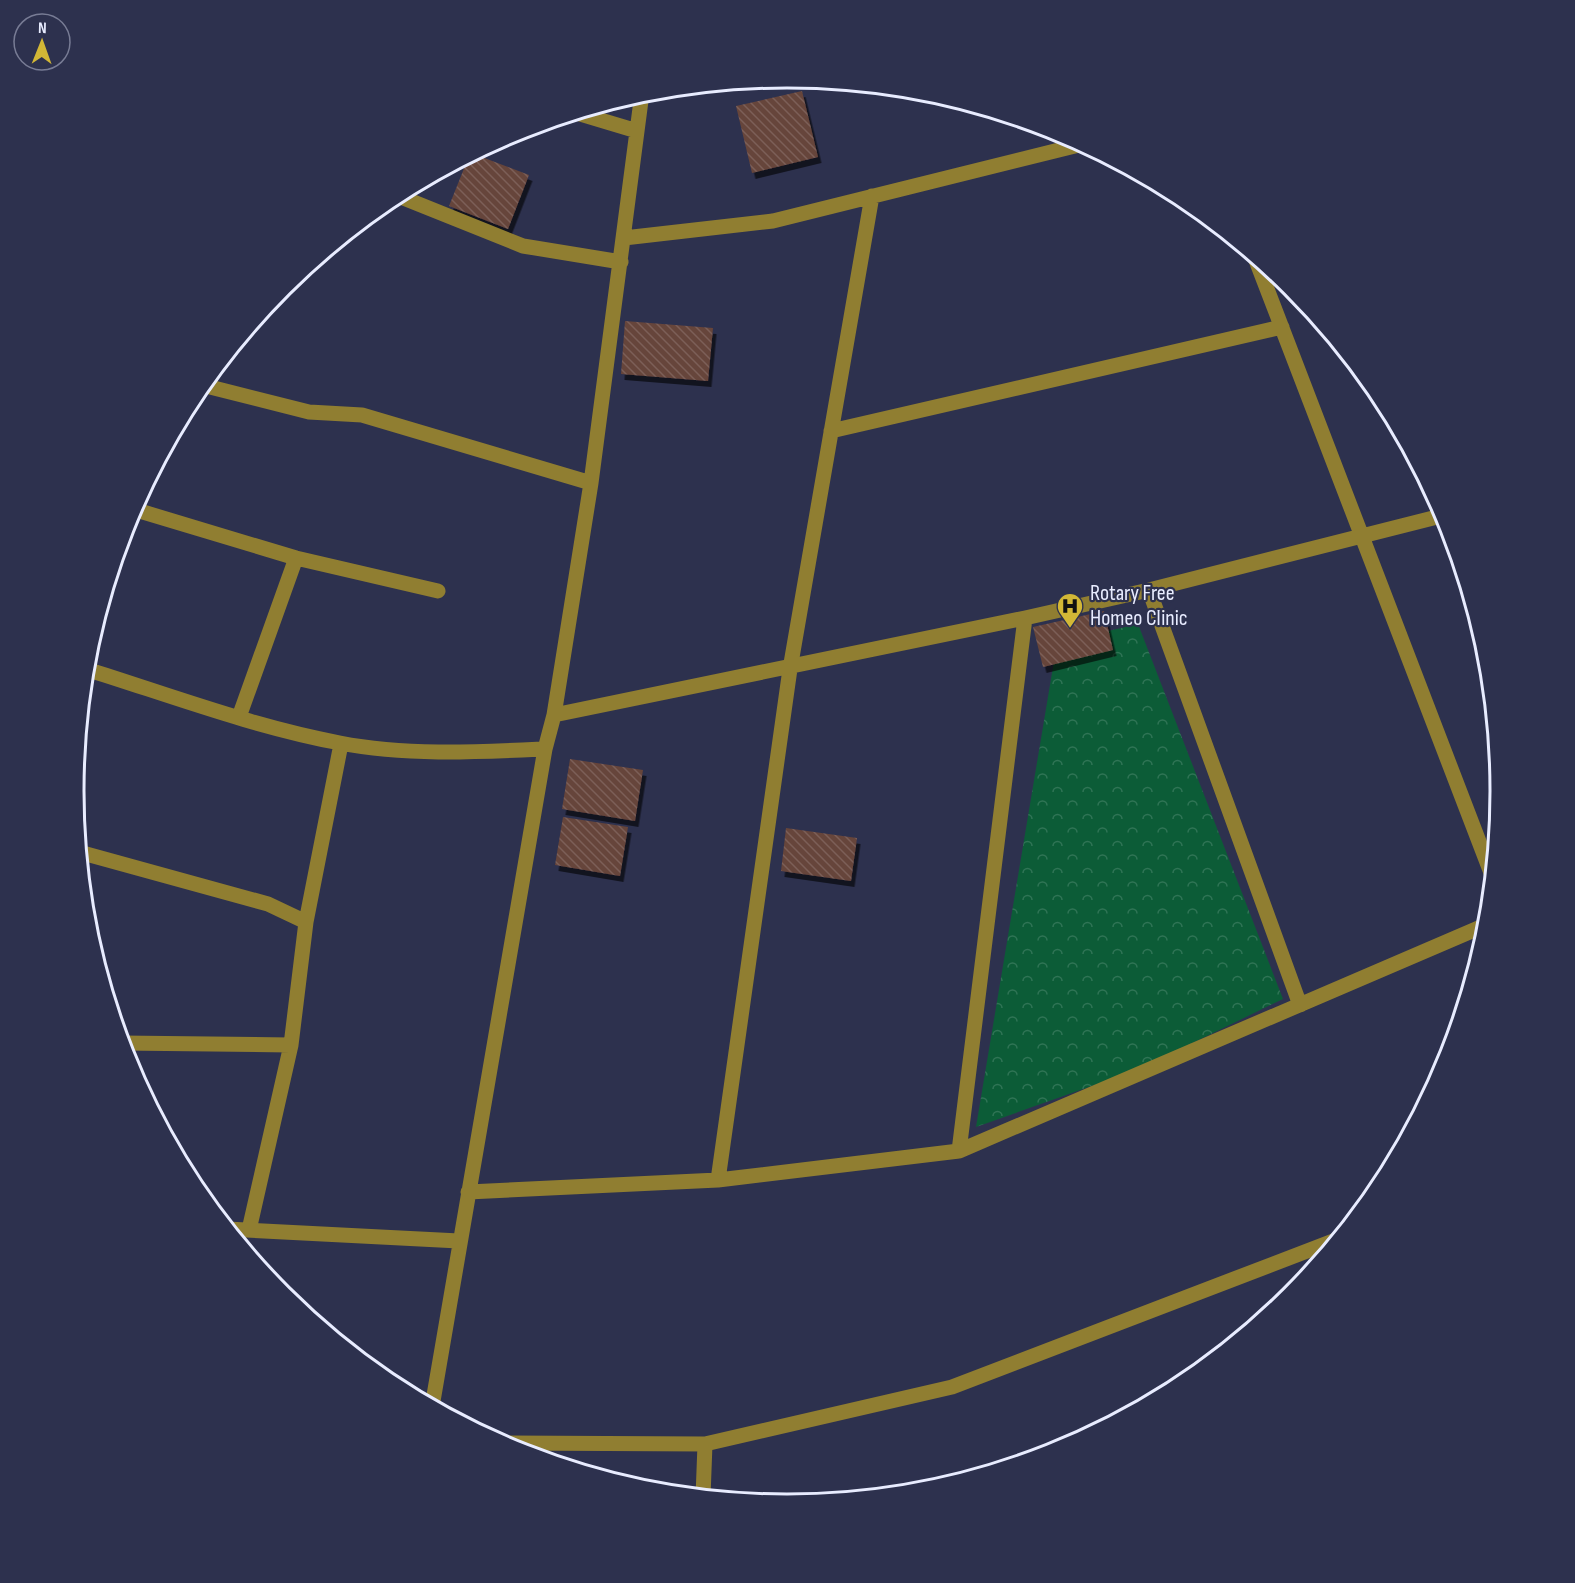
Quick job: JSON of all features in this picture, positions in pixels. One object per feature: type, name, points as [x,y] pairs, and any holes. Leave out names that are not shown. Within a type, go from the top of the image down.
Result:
[{"type":"street","points":[[433,1399],[545,749],[554,715],[591,483],[640,104]]},
{"type":"street","points":[[590,117],[637,130]]},
{"type":"street","points":[[624,238],[773,221],[1069,147]]},
{"type":"street","points":[[718,1180],[790,669],[872,196]]},
{"type":"street","points":[[408,200],[523,246],[621,262]]},
{"type":"street","points":[[1260,271],[1487,862]]},
{"type":"street","points":[[831,431],[1281,327]]},
{"type":"street","points":[[212,388],[309,412],[362,415],[591,483]]},
{"type":"street","points":[[143,512],[296,558],[438,591]]},
{"type":"street","points":[[554,715],[790,669],[1025,618],[1149,590],[1435,517]]},
{"type":"street","points":[[239,717],[296,558]]},
{"type":"street","points":[[1149,590],[1300,1005]]},
{"type":"street","points":[[959,1151],[1025,618]]},
{"type":"street","points":[[95,672],[239,717],[341,744],[446,753],[545,749]]},
{"type":"street","points":[[249,1230],[291,1045],[306,922],[341,744]]},
{"type":"street","points":[[87,854],[268,904],[306,922]]},
{"type":"street","points":[[468,1192],[718,1180],[959,1151],[1477,929]]},
{"type":"street","points":[[131,1043],[291,1045]]},
{"type":"street","points":[[237,1229],[459,1241]]},
{"type":"street","points":[[523,1443],[705,1444],[952,1387],[1325,1244]]},
{"type":"street","points":[[703,1490],[705,1444]]},
{"type":"green space","points":[[1138,624],[1283,999],[1137,1070],[976,1127],[1057,643]]},
{"type":"building","points":[[802,91],[818,157],[752,173],[736,106]]},
{"type":"building","points":[[483,158],[529,175],[508,229],[449,206],[465,167]]},
{"type":"building","points":[[625,321],[713,328],[708,381],[621,374]]},
{"type":"building","points":[[1104,611],[1113,650],[1043,667],[1033,627]]},
{"type":"building","points":[[570,759],[643,770],[635,821],[562,809]]},
{"type":"building","points":[[563,817],[628,827],[620,876],[555,865]]},
{"type":"building","points":[[786,828],[857,838],[851,881],[781,871]]},
{"type":"place","name":"Rotary Free Homeo Clinic","points":[[1070,629]]}]
